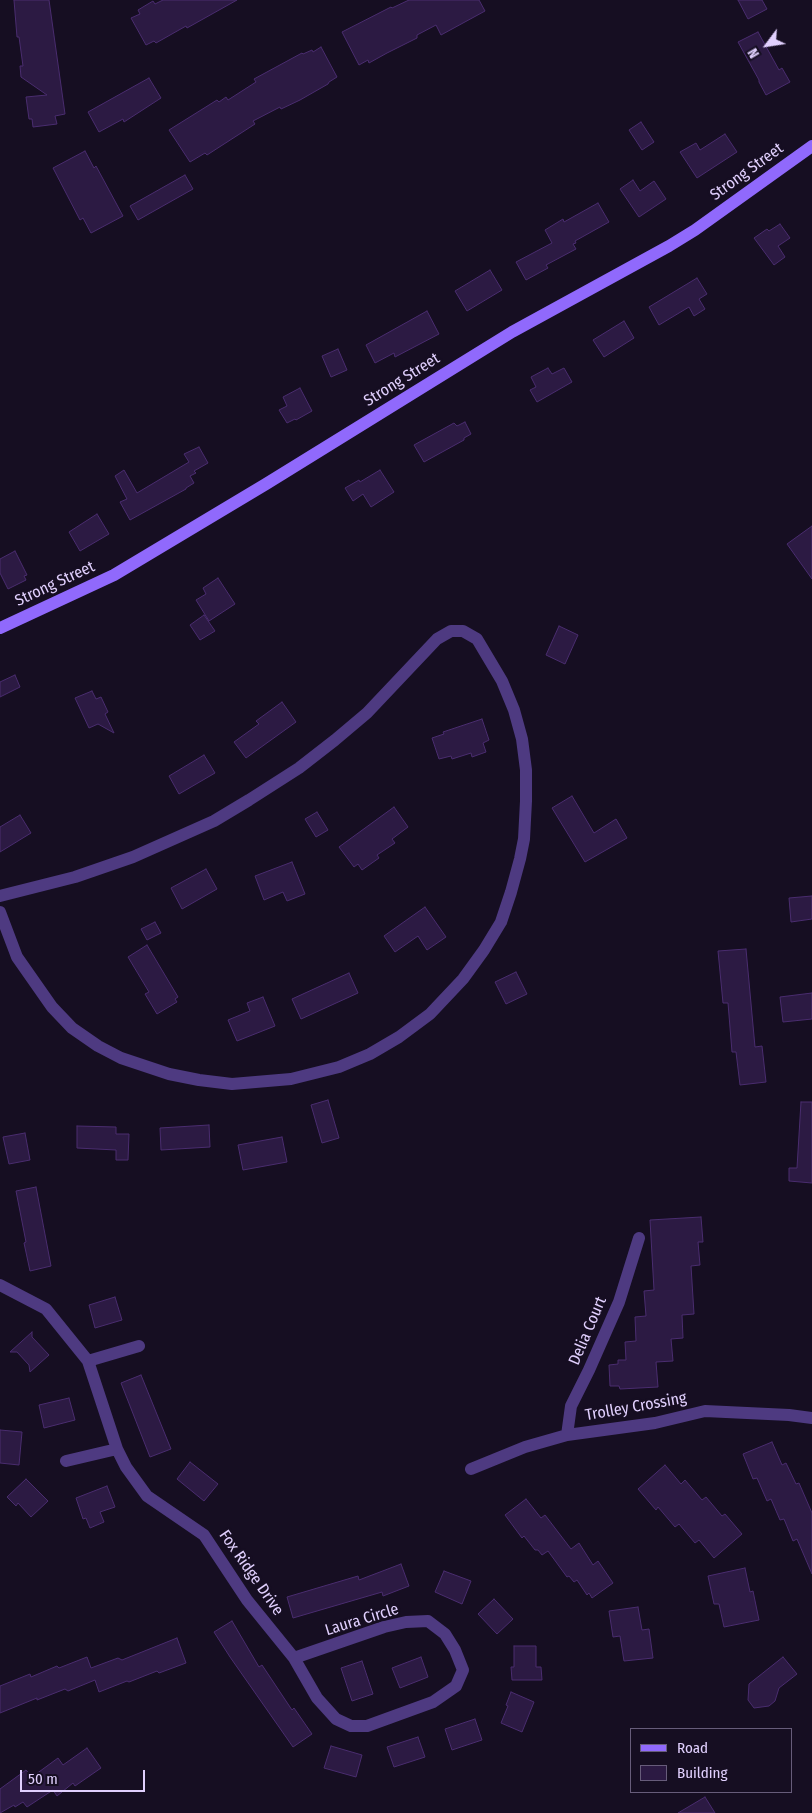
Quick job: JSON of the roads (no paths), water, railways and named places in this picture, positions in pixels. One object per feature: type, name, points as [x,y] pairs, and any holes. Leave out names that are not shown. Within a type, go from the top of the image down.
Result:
[{"type":"street","name":"Strong Street","points":[[0,628],[114,575],[512,332],[669,246],[695,230],[812,146]]},
{"type":"street","points":[[0,896],[75,877],[134,857],[214,821],[299,768],[335,740],[367,713],[437,639],[451,631],[463,631],[477,639],[502,681],[514,710],[522,739],[526,770],[524,839],[511,892],[501,922],[463,979],[430,1014],[399,1037],[370,1054],[339,1067],[291,1079],[232,1084],[169,1074],[121,1058],[98,1046],[72,1028],[52,1007],[17,957],[0,912]]},
{"type":"street","name":"Delia Court","points":[[567,1434],[571,1406],[619,1302],[639,1238]]},
{"type":"street","name":"Fox Ridge Drive","points":[[0,1285],[46,1309],[88,1361],[117,1449],[126,1467],[147,1496],[204,1535],[247,1600],[294,1658],[317,1698],[336,1719],[351,1726]]},
{"type":"street","points":[[88,1361],[139,1346]]},
{"type":"street","name":"Trolley Crossing","points":[[471,1468],[525,1447],[567,1434],[655,1423],[705,1411],[812,1418]]},
{"type":"street","points":[[66,1460],[117,1449]]},
{"type":"street","name":"Laura Circle","points":[[294,1658],[384,1627],[406,1622],[428,1621],[445,1634],[455,1650],[463,1670],[456,1686],[434,1702],[367,1726],[351,1726]]}]
